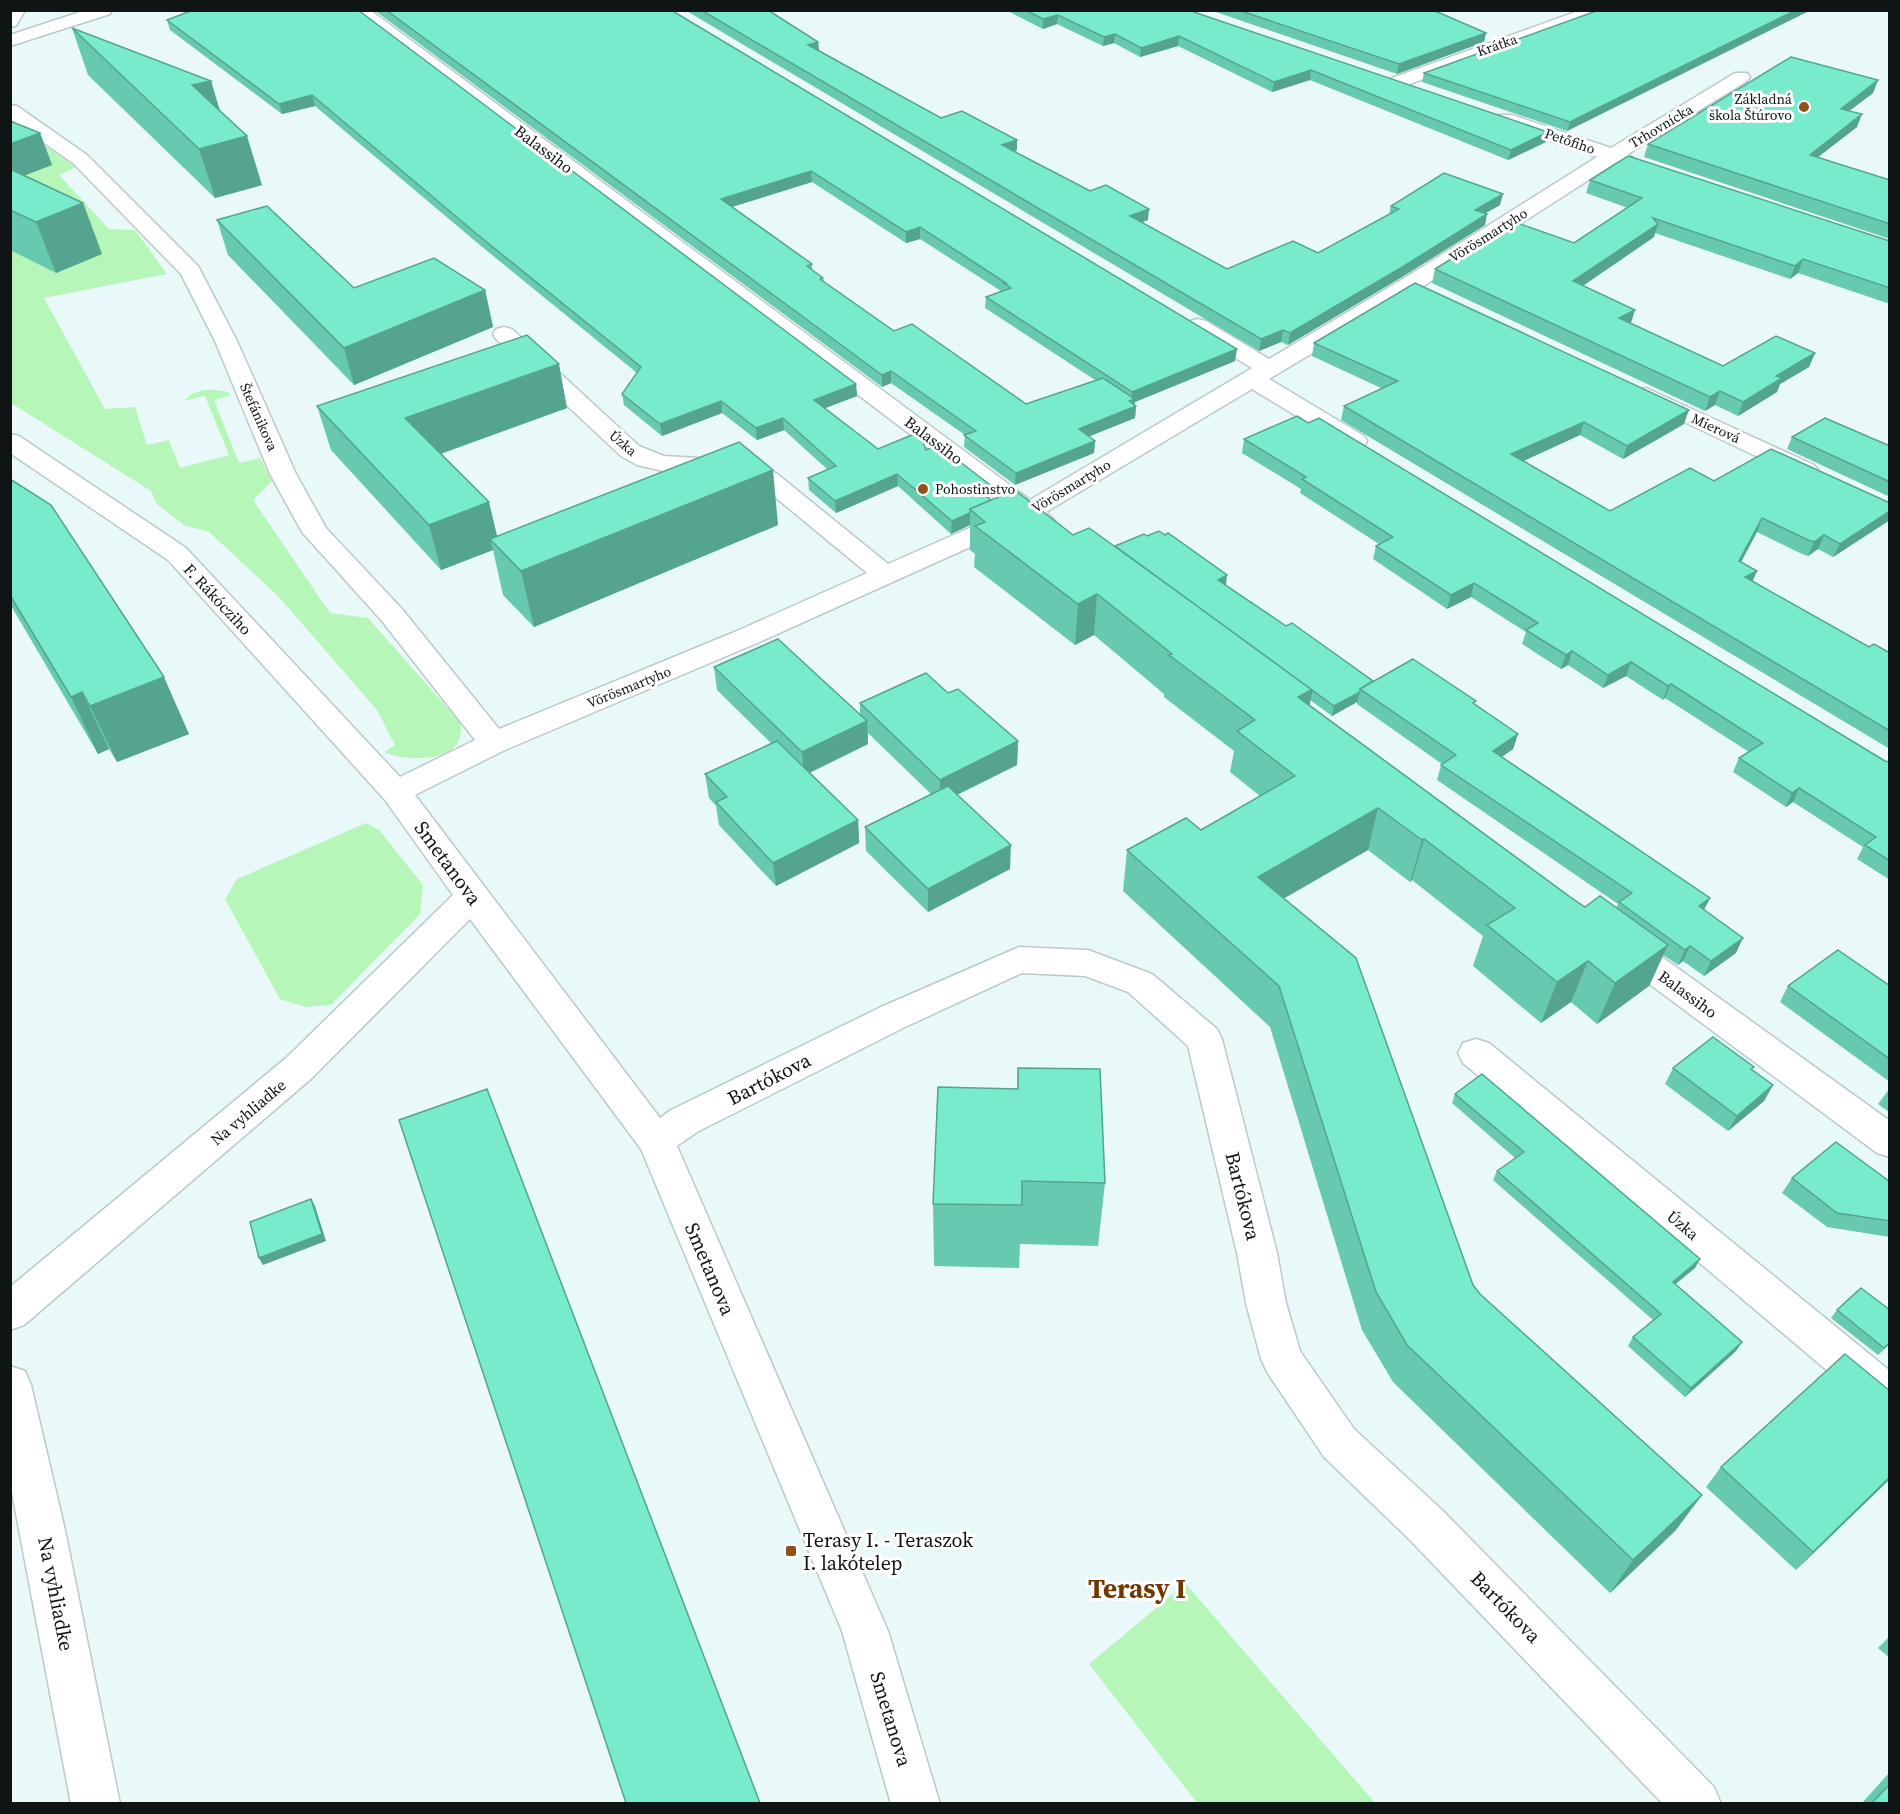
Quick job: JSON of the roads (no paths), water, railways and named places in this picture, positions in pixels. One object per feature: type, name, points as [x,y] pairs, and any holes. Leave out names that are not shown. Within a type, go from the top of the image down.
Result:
[{"type":"street","points":[[10,22],[18,10]]},
{"type":"street","points":[[10,40],[104,10]]},
{"type":"street","name":"Balassiho","points":[[358,10],[1065,538]]},
{"type":"street","name":"Krátka","points":[[1398,82],[1598,10]]},
{"type":"street","points":[[1375,75],[1420,90]]},
{"type":"street","name":"Trhovnícka","points":[[1612,156],[1741,77]]},
{"type":"street","name":"Štefánikova","points":[[10,110],[80,159],[190,271],[226,341],[283,474],[315,532],[392,615],[494,743]]},
{"type":"street","name":"Petőfiho","points":[[1488,113],[1645,167]]},
{"type":"street","name":"Vörösmartyho","points":[[396,792],[494,743],[697,659],[1029,511],[1411,284],[1612,156]]},
{"type":"street","points":[[1411,284],[1436,296]]},
{"type":"street","points":[[1182,316],[1380,456]]},
{"type":"street","name":"Úzka","points":[[504,334],[630,451],[645,460],[663,465],[734,466],[752,470],[767,478],[884,574]]},
{"type":"street","name":"Mierová","points":[[1629,387],[1828,481]]},
{"type":"street","name":"F. Rákócziho","points":[[10,441],[177,555],[396,792]]},
{"type":"street","name":"Smetanova","points":[[396,792],[656,1141],[865,1631],[916,1803]]},
{"type":"street","name":"Na vyhliadke","points":[[10,1312],[299,1068],[472,897]]},
{"type":"street","name":"Balassiho","points":[[1602,931],[1890,1142]]},
{"type":"street","name":"Bartókova","points":[[656,1141],[684,1121],[882,1023],[1019,960],[1088,963],[1140,983],[1204,1039],[1257,1253],[1266,1303],[1282,1359],[1339,1443],[1425,1524],[1697,1803]]},
{"type":"street","name":"Úzka","points":[[1476,1053],[1890,1397]]},
{"type":"street","name":"Na vyhliadke","points":[[10,1385],[43,1530],[96,1803]]},
{"type":"place","name":"Základná škola Štúrovo","points":[[1804,107]]},
{"type":"place","name":"Pohostinstvo","points":[[923,489]]},
{"type":"place","name":"Terasy I. - Teraszok I. lakótelep","points":[[791,1551]]},
{"type":"district","name":"Terasy I","points":[[1137,1589]]}]
